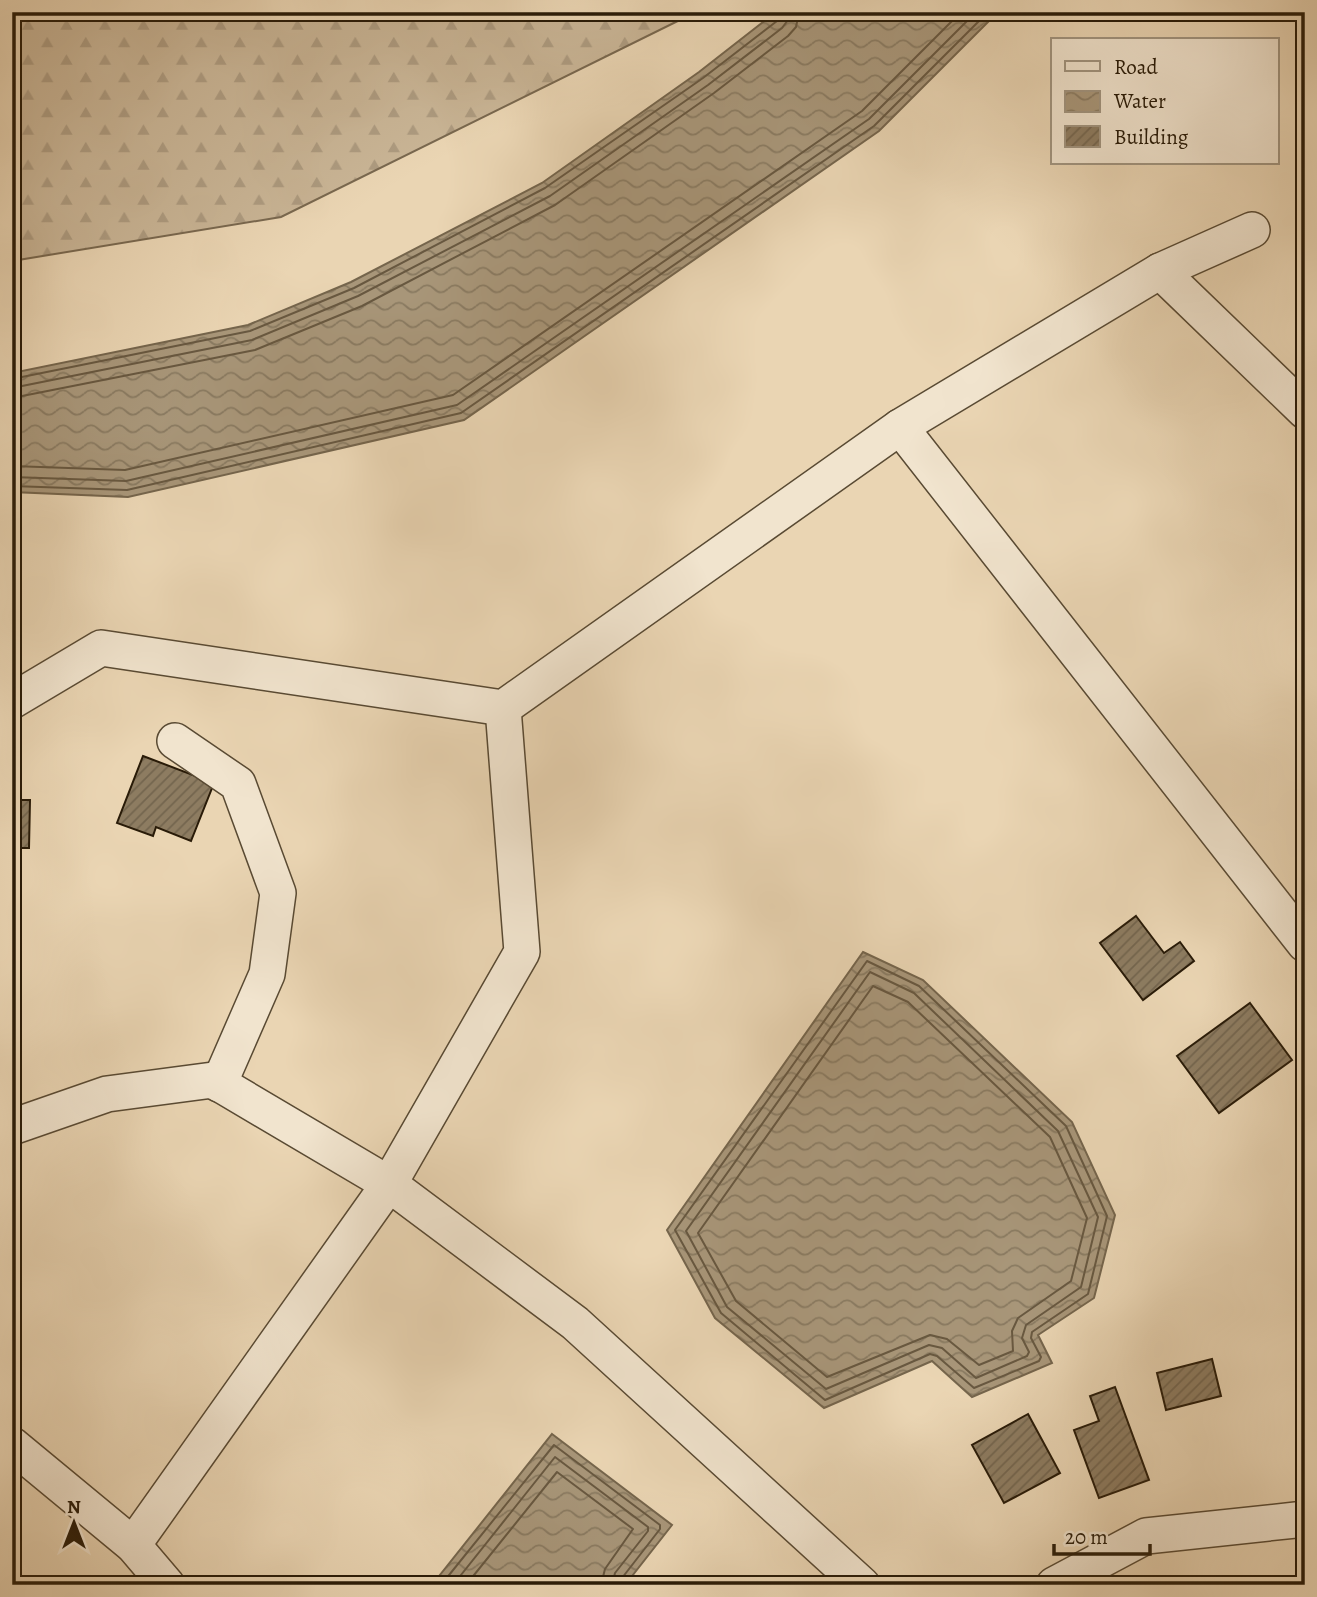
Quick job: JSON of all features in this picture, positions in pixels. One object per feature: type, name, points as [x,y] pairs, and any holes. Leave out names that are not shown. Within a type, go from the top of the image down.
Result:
[{"type":"street","points":[[12,701],[101,649],[503,708],[900,427],[1160,271],[1252,230]]},
{"type":"street","points":[[1160,271],[1305,411]]},
{"type":"street","points":[[900,427],[1305,944]]},
{"type":"street","points":[[133,1545],[389,1184],[522,952],[503,708]]},
{"type":"street","points":[[175,741],[238,784],[278,893],[267,974],[219,1084]]},
{"type":"street","points":[[12,1127],[107,1094],[213,1080],[389,1184],[575,1323],[862,1585]]},
{"type":"street","points":[[12,1445],[133,1545],[167,1585]]},
{"type":"street","points":[[1054,1585],[1146,1536],[1305,1519]]},
{"type":"green space","points":[[12,12],[696,12],[281,217],[12,261]]},
{"type":"water","points":[[776,12],[998,12],[879,131],[464,420],[128,497],[12,492],[12,373],[248,325],[351,282],[542,183],[699,72]]},
{"type":"water","points":[[863,952],[923,980],[1072,1122],[1115,1215],[1094,1298],[1038,1335],[1052,1363],[972,1397],[932,1361],[824,1408],[715,1318],[667,1230]]},
{"type":"water","points":[[552,1434],[672,1525],[625,1585],[432,1585]]},
{"type":"building","points":[[143,756],[214,783],[191,841],[156,827],[153,836],[117,823]]},
{"type":"building","points":[[12,800],[30,800],[29,848],[12,848]]},
{"type":"building","points":[[1136,916],[1164,953],[1180,942],[1194,961],[1143,1000],[1100,943]]},
{"type":"building","points":[[1250,1003],[1292,1060],[1219,1113],[1177,1056]]},
{"type":"building","points":[[1212,1359],[1221,1396],[1166,1410],[1157,1373]]},
{"type":"building","points":[[1115,1387],[1149,1480],[1099,1498],[1074,1430],[1099,1421],[1090,1396]]},
{"type":"building","points":[[1028,1414],[1060,1473],[1004,1503],[972,1445]]}]
